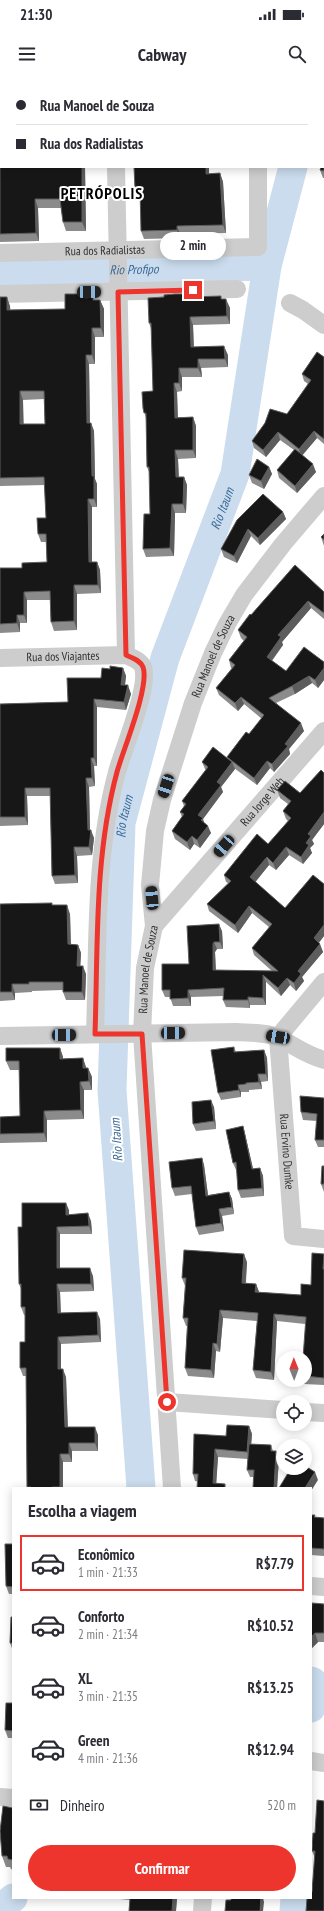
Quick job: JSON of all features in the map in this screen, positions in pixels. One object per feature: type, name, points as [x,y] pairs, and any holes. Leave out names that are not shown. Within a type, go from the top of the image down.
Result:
[{"type":"street","points":[[100,1034],[99,902],[104,836],[117,772],[144,682],[143,666],[137,660],[126,655],[116,168]]},
{"type":"street","name":"Rua dos Radialistas","points":[[0,253],[258,248],[258,168]]},
{"type":"street","points":[[0,294],[237,290]]},
{"type":"street","points":[[290,303],[324,325]]},
{"type":"street","name":"Rua Manoel de Souza","points":[[172,1487],[142,1034],[145,968],[154,926],[150,885],[156,831],[160,808],[193,704],[213,653],[227,624],[244,595],[283,544],[324,496]]},
{"type":"street","name":"Rua dos Viajantes","points":[[0,658],[126,655]]},
{"type":"street","name":"Rua Jorge Weh","points":[[154,926],[324,731]]},
{"type":"street","points":[[278,1037],[324,982]]},
{"type":"street","points":[[0,1036],[236,1032],[278,1037],[298,1050],[324,1060]]},
{"type":"street","name":"Rua Ervino Dumke","points":[[278,1037],[293,1236],[324,1239]]},
{"type":"street","points":[[167,1402],[276,1410]]},
{"type":"street","points":[[312,1412],[324,1413]]},
{"type":"street","points":[[312,1586],[324,1587]]},
{"type":"street","points":[[0,1797],[12,1798]]},
{"type":"street","points":[[202,1911],[203,1899]]},
{"type":"building","points":[[0,168],[82,168],[82,222],[63,222],[60,199],[35,199],[36,233],[0,234]]},
{"type":"building","points":[[134,168],[206,168],[206,174],[220,173],[223,225],[177,226],[177,230],[141,231],[140,189],[135,189]]},
{"type":"building","points":[[65,294],[85,294],[85,298],[93,297],[93,300],[100,300],[101,328],[92,328],[92,355],[86,355],[87,423],[91,423],[92,476],[94,476],[94,499],[88,499],[89,562],[97,562],[98,585],[74,585],[74,621],[51,622],[50,591],[24,592],[24,615],[17,615],[17,623],[0,624],[0,568],[22,568],[22,563],[47,562],[46,534],[38,534],[37,518],[46,518],[44,477],[0,478],[0,297],[7,297],[7,310],[65,309]],"holes":[[[20,391],[44,391],[45,424],[20,424]]]},
{"type":"building","points":[[189,294],[189,297],[221,296],[221,299],[226,299],[227,316],[190,317],[191,347],[224,346],[225,359],[198,359],[198,368],[179,368],[179,383],[174,383],[175,418],[193,417],[193,450],[175,450],[176,477],[184,477],[183,504],[172,504],[170,548],[143,549],[144,514],[150,514],[146,413],[144,413],[143,408],[142,392],[153,391],[151,323],[149,323],[148,298],[164,297],[164,295]]},
{"type":"building","points":[[317,352],[324,357],[324,439],[314,431],[299,449],[278,432],[263,450],[252,441],[265,423],[270,409],[287,414],[311,380],[302,374]]},
{"type":"building","points":[[295,449],[313,464],[295,486],[277,470]]},
{"type":"building","points":[[257,459],[269,467],[261,481],[249,475]]},
{"type":"building","points":[[263,494],[283,512],[258,538],[248,529],[234,556],[221,549],[237,520]]},
{"type":"building","points":[[295,565],[324,592],[324,613],[308,601],[278,635],[281,637],[267,657],[286,671],[304,647],[324,662],[324,668],[315,680],[309,676],[269,698],[301,723],[285,744],[288,746],[272,764],[267,761],[254,778],[227,757],[246,732],[249,734],[264,715],[241,697],[235,703],[216,688],[235,665],[229,660],[247,637],[238,630],[250,614],[251,615]]},
{"type":"building","points":[[110,666],[123,668],[121,685],[128,685],[124,702],[94,699],[94,758],[91,758],[92,778],[86,778],[88,830],[91,830],[89,847],[74,847],[75,875],[52,876],[50,788],[25,788],[25,817],[0,817],[0,704],[68,702],[67,678],[101,678],[102,668],[110,669]]},
{"type":"building","points":[[213,747],[232,762],[217,782],[221,785],[198,815],[203,818],[201,820],[208,826],[197,840],[192,836],[187,842],[172,831],[184,814],[180,812],[186,804],[182,801],[208,767],[202,762]]},
{"type":"building","points":[[321,770],[324,773],[324,812],[308,834],[311,836],[306,843],[309,845],[301,857],[286,847],[273,863],[267,857],[250,877],[285,908],[313,875],[324,884],[324,925],[314,938],[320,944],[298,971],[301,974],[294,983],[287,978],[278,988],[263,975],[263,998],[248,997],[248,1000],[223,1000],[224,988],[188,990],[188,998],[170,999],[170,990],[162,990],[162,964],[189,964],[187,926],[219,924],[220,942],[214,942],[213,944],[213,970],[278,971],[252,948],[272,924],[249,906],[235,925],[207,904],[231,881],[224,875],[257,834],[268,844],[291,818],[283,811],[291,801],[277,790],[285,781],[300,793]]},
{"type":"building","points":[[52,903],[52,905],[67,905],[68,944],[78,945],[77,966],[83,966],[82,992],[63,992],[63,982],[29,982],[29,984],[12,984],[12,992],[0,992],[0,904]]},
{"type":"building","points":[[234,1047],[234,1052],[264,1050],[266,1074],[258,1074],[259,1082],[238,1085],[239,1090],[218,1093],[211,1050]]},
{"type":"building","points":[[6,1048],[60,1048],[60,1059],[83,1058],[83,1068],[88,1068],[89,1081],[80,1082],[81,1110],[44,1111],[44,1133],[0,1134],[0,1117],[20,1116],[19,1061],[6,1061]]},
{"type":"building","points":[[300,1096],[324,1098],[324,1140],[315,1140],[317,1114],[301,1112]]},
{"type":"building","points":[[211,1100],[214,1121],[193,1124],[192,1102]]},
{"type":"building","points":[[243,1126],[252,1169],[260,1168],[262,1188],[238,1190],[236,1162],[233,1163],[226,1130]]},
{"type":"building","points":[[202,1158],[206,1196],[229,1192],[232,1207],[219,1209],[221,1223],[196,1227],[191,1186],[172,1188],[169,1162]]},
{"type":"building","points":[[322,1166],[324,1166],[324,1184],[321,1184]]},
{"type":"building","points":[[22,1203],[66,1203],[66,1215],[88,1213],[89,1226],[57,1227],[57,1268],[90,1268],[91,1284],[57,1284],[58,1313],[97,1312],[98,1335],[58,1337],[58,1369],[63,1369],[65,1427],[95,1427],[95,1443],[69,1443],[69,1454],[60,1454],[60,1487],[27,1487],[26,1368],[20,1368],[20,1342],[25,1342],[25,1307],[21,1307],[21,1284],[19,1284],[18,1227],[22,1227]]},
{"type":"building","points":[[184,1250],[244,1254],[242,1283],[256,1284],[255,1292],[301,1295],[301,1284],[311,1285],[312,1253],[324,1254],[324,1378],[312,1377],[312,1351],[304,1351],[306,1317],[274,1314],[271,1372],[253,1370],[258,1313],[220,1310],[217,1344],[213,1343],[211,1370],[185,1368],[188,1318],[183,1318],[186,1278],[182,1278]]},
{"type":"building","points":[[227,1425],[249,1426],[247,1452],[215,1449],[213,1483],[225,1484],[225,1487],[197,1487],[198,1474],[193,1474],[194,1434],[226,1436]]},
{"type":"building","points":[[249,1444],[271,1445],[271,1451],[276,1451],[274,1487],[253,1487],[254,1470],[247,1470]]},
{"type":"building","points":[[312,1470],[315,1472],[306,1487],[280,1487],[287,1475],[312,1475]]},
{"type":"building","points":[[312,1515],[315,1515],[314,1517],[324,1518],[324,1549],[312,1548]]},
{"type":"building","points":[[5,1544],[12,1544],[12,1587],[6,1586]]},
{"type":"building","points":[[312,1603],[324,1604],[324,1633],[315,1633],[312,1636]]},
{"type":"building","points":[[11,1617],[12,1617],[12,1643],[10,1643]]},
{"type":"building","points":[[6,1703],[12,1703],[12,1731],[5,1730]]},
{"type":"building","points":[[317,1800],[324,1801],[324,1911],[306,1911],[307,1899],[312,1899],[315,1851],[312,1851],[313,1833],[315,1833]]},
{"type":"building","points":[[3,1806],[12,1808],[12,1860],[8,1859],[7,1856],[2,1856],[0,1831]]},
{"type":"building","points":[[130,1899],[173,1899],[172,1911],[129,1911]]},
{"type":"building","points":[[261,1899],[260,1911],[225,1911],[226,1900]]},
{"type":"waterway","name":"Rio Itaum","points":[[141,1487],[112,1090],[121,823],[165,658],[235,474],[267,266],[293,168]]},
{"type":"waterway","name":"Rio Profipo","points":[[0,272],[267,266]]},
{"type":"waterway","points":[[312,1682],[312,1695]]},
{"type":"waterway","points":[[313,1682],[324,1683]]},
{"type":"waterway","points":[[0,1909],[12,1899]]},
{"type":"waterway","points":[[294,1911],[295,1899]]},
{"type":"district","name":"PETRÓPOLIS","points":[[102,193]]},
{"type":"route","points":[[167,1402],[142,1034],[95,1034],[99,902],[104,836],[117,772],[140,700],[144,682],[143,666],[137,660],[126,655],[118,292],[193,290]]}]
